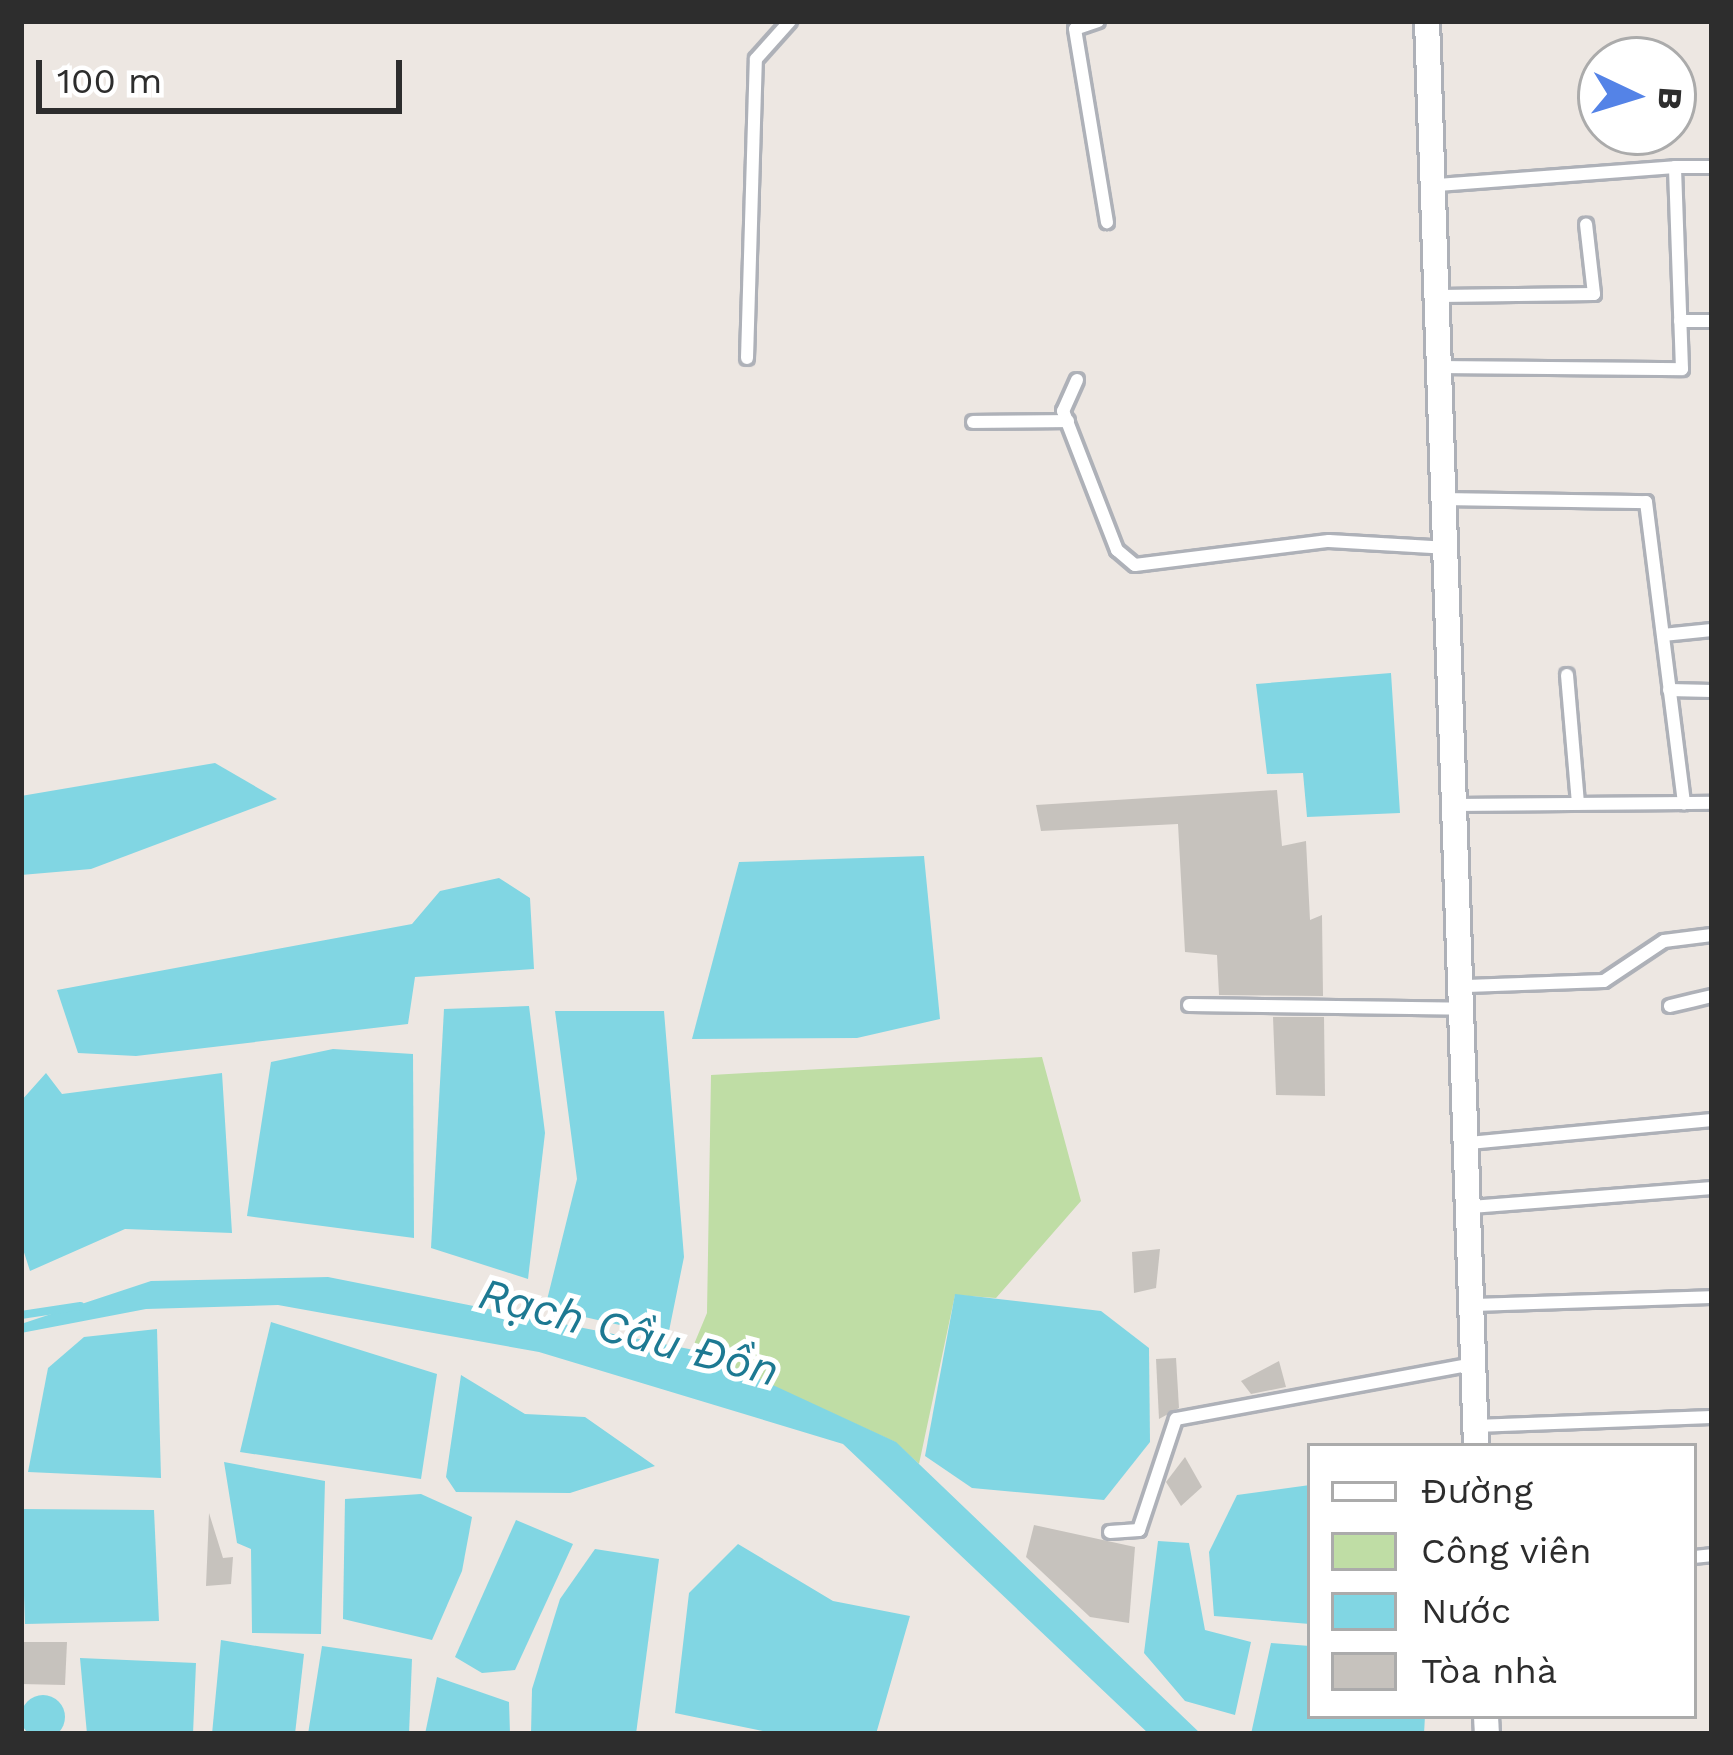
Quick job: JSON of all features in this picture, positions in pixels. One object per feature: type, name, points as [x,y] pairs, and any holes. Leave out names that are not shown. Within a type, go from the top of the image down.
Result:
[{"type":"street","points":[[1426,21],[1437,185],[1467,997],[1476,1436]]},
{"type":"lane","points":[[748,358],[756,59],[790,21]]},
{"type":"lane","points":[[1098,21],[1075,29],[1107,222]]},
{"type":"lane","points":[[1437,185],[1712,166]]},
{"type":"lane","points":[[1443,367],[1682,369],[1675,167]]},
{"type":"lane","points":[[1440,296],[1594,294],[1586,224]]},
{"type":"lane","points":[[1681,322],[1712,320]]},
{"type":"lane","points":[[1076,380],[1067,422],[1117,550],[1135,565],[1329,541],[1450,548]]},
{"type":"lane","points":[[974,422],[1067,422]]},
{"type":"lane","points":[[1448,500],[1646,502],[1684,804]]},
{"type":"lane","points":[[1663,635],[1712,630]]},
{"type":"lane","points":[[1567,675],[1578,805]]},
{"type":"lane","points":[[1669,690],[1712,691]]},
{"type":"lane","points":[[1460,805],[1712,803]]},
{"type":"lane","points":[[1189,1005],[1467,997],[1604,981],[1664,941],[1712,934]]},
{"type":"lane","points":[[1670,1006],[1712,996]]},
{"type":"lane","points":[[1469,1143],[1712,1120]]},
{"type":"lane","points":[[1471,1207],[1712,1188]]},
{"type":"lane","points":[[1473,1305],[1712,1297]]},
{"type":"lane","points":[[1110,1532],[1139,1530],[1176,1419],[1473,1364]]},
{"type":"lane","points":[[1476,1436],[1712,1417]]},
{"type":"green space","points":[[1042,1057],[1081,1201],[996,1298],[955,1295],[919,1464],[895,1442],[692,1349],[707,1313],[711,1075]]},
{"type":"water","points":[[1391,673],[1400,813],[1307,817],[1303,773],[1267,774],[1256,684]]},
{"type":"water","points":[[215,763],[277,799],[91,869],[21,875],[21,796]]},
{"type":"water","points":[[924,856],[940,1019],[857,1038],[692,1039],[739,862]]},
{"type":"water","points":[[499,878],[530,898],[534,969],[415,977],[408,1024],[136,1056],[78,1053],[57,990],[412,924],[440,891]]},
{"type":"water","points":[[529,1006],[545,1133],[528,1279],[431,1248],[444,1009]]},
{"type":"water","points":[[555,1011],[664,1011],[684,1257],[668,1336],[545,1308],[577,1179]]},
{"type":"water","points":[[333,1049],[413,1054],[414,1238],[247,1216],[271,1062]]},
{"type":"water","points":[[46,1073],[62,1094],[222,1073],[232,1233],[125,1229],[30,1271],[21,1243],[21,1101]]},
{"type":"water","points":[[328,1277],[699,1351],[896,1442],[1201,1734],[1149,1734],[843,1444],[539,1352],[278,1305],[146,1309],[21,1333],[21,1324],[151,1281]]},
{"type":"water","points":[[955,1294],[1101,1311],[1149,1348],[1150,1442],[1104,1500],[972,1488],[925,1456]]},
{"type":"water","points":[[271,1322],[437,1374],[421,1479],[240,1452]]},
{"type":"water","points":[[157,1329],[161,1478],[28,1472],[48,1368],[84,1337]]},
{"type":"water","points":[[461,1375],[525,1414],[585,1417],[655,1466],[570,1493],[456,1492],[446,1477]]},
{"type":"water","points":[[224,1462],[325,1481],[321,1634],[252,1633],[251,1549],[237,1543]]},
{"type":"water","points":[[1307,1485],[1307,1624],[1214,1616],[1209,1552],[1237,1495]]},
{"type":"water","points":[[421,1494],[472,1517],[462,1571],[432,1640],[343,1619],[345,1499]]},
{"type":"water","points":[[21,1509],[154,1510],[159,1621],[25,1624]]},
{"type":"water","points":[[516,1520],[573,1544],[515,1670],[482,1673],[455,1657]]},
{"type":"water","points":[[1158,1541],[1189,1543],[1205,1630],[1251,1642],[1235,1715],[1185,1701],[1144,1653]]},
{"type":"water","points":[[738,1544],[833,1601],[910,1616],[876,1734],[777,1734],[675,1713],[689,1593]]},
{"type":"water","points":[[595,1549],[659,1559],[636,1734],[531,1734],[532,1689],[560,1599]]},
{"type":"water","points":[[221,1640],[304,1654],[295,1734],[212,1734]]},
{"type":"water","points":[[1271,1643],[1307,1646],[1307,1719],[1425,1719],[1424,1734],[1251,1734]]},
{"type":"water","points":[[322,1646],[412,1659],[409,1734],[308,1734]]},
{"type":"water","points":[[80,1658],[196,1663],[193,1734],[87,1734]]},
{"type":"water","points":[[437,1677],[509,1702],[510,1734],[425,1734]]},
{"type":"water","points":[[43,1695],[59,1701],[65,1717],[59,1733],[43,1739],[27,1733],[21,1717],[27,1701]]},
{"type":"building","points":[[1277,790],[1282,846],[1306,841],[1310,920],[1322,915],[1323,996],[1219,995],[1217,955],[1185,952],[1178,824],[1041,831],[1036,805]]},
{"type":"building","points":[[1273,1017],[1324,1017],[1325,1096],[1276,1095]]},
{"type":"building","points":[[1160,1249],[1156,1288],[1134,1293],[1132,1252]]},
{"type":"building","points":[[1176,1358],[1179,1408],[1159,1419],[1156,1359]]},
{"type":"building","points":[[1279,1361],[1286,1387],[1251,1394],[1241,1381]]},
{"type":"building","points":[[1185,1457],[1202,1487],[1181,1506],[1166,1482]]},
{"type":"building","points":[[209,1513],[223,1558],[233,1557],[231,1584],[206,1586]]},
{"type":"building","points":[[1034,1525],[1135,1547],[1129,1623],[1090,1617],[1026,1557]]},
{"type":"building","points":[[21,1642],[67,1642],[65,1685],[21,1684]]},
{"type":"waterway","name":"Rạch Cầu Đồn","points":[[21,1315],[80,1306]]}]
